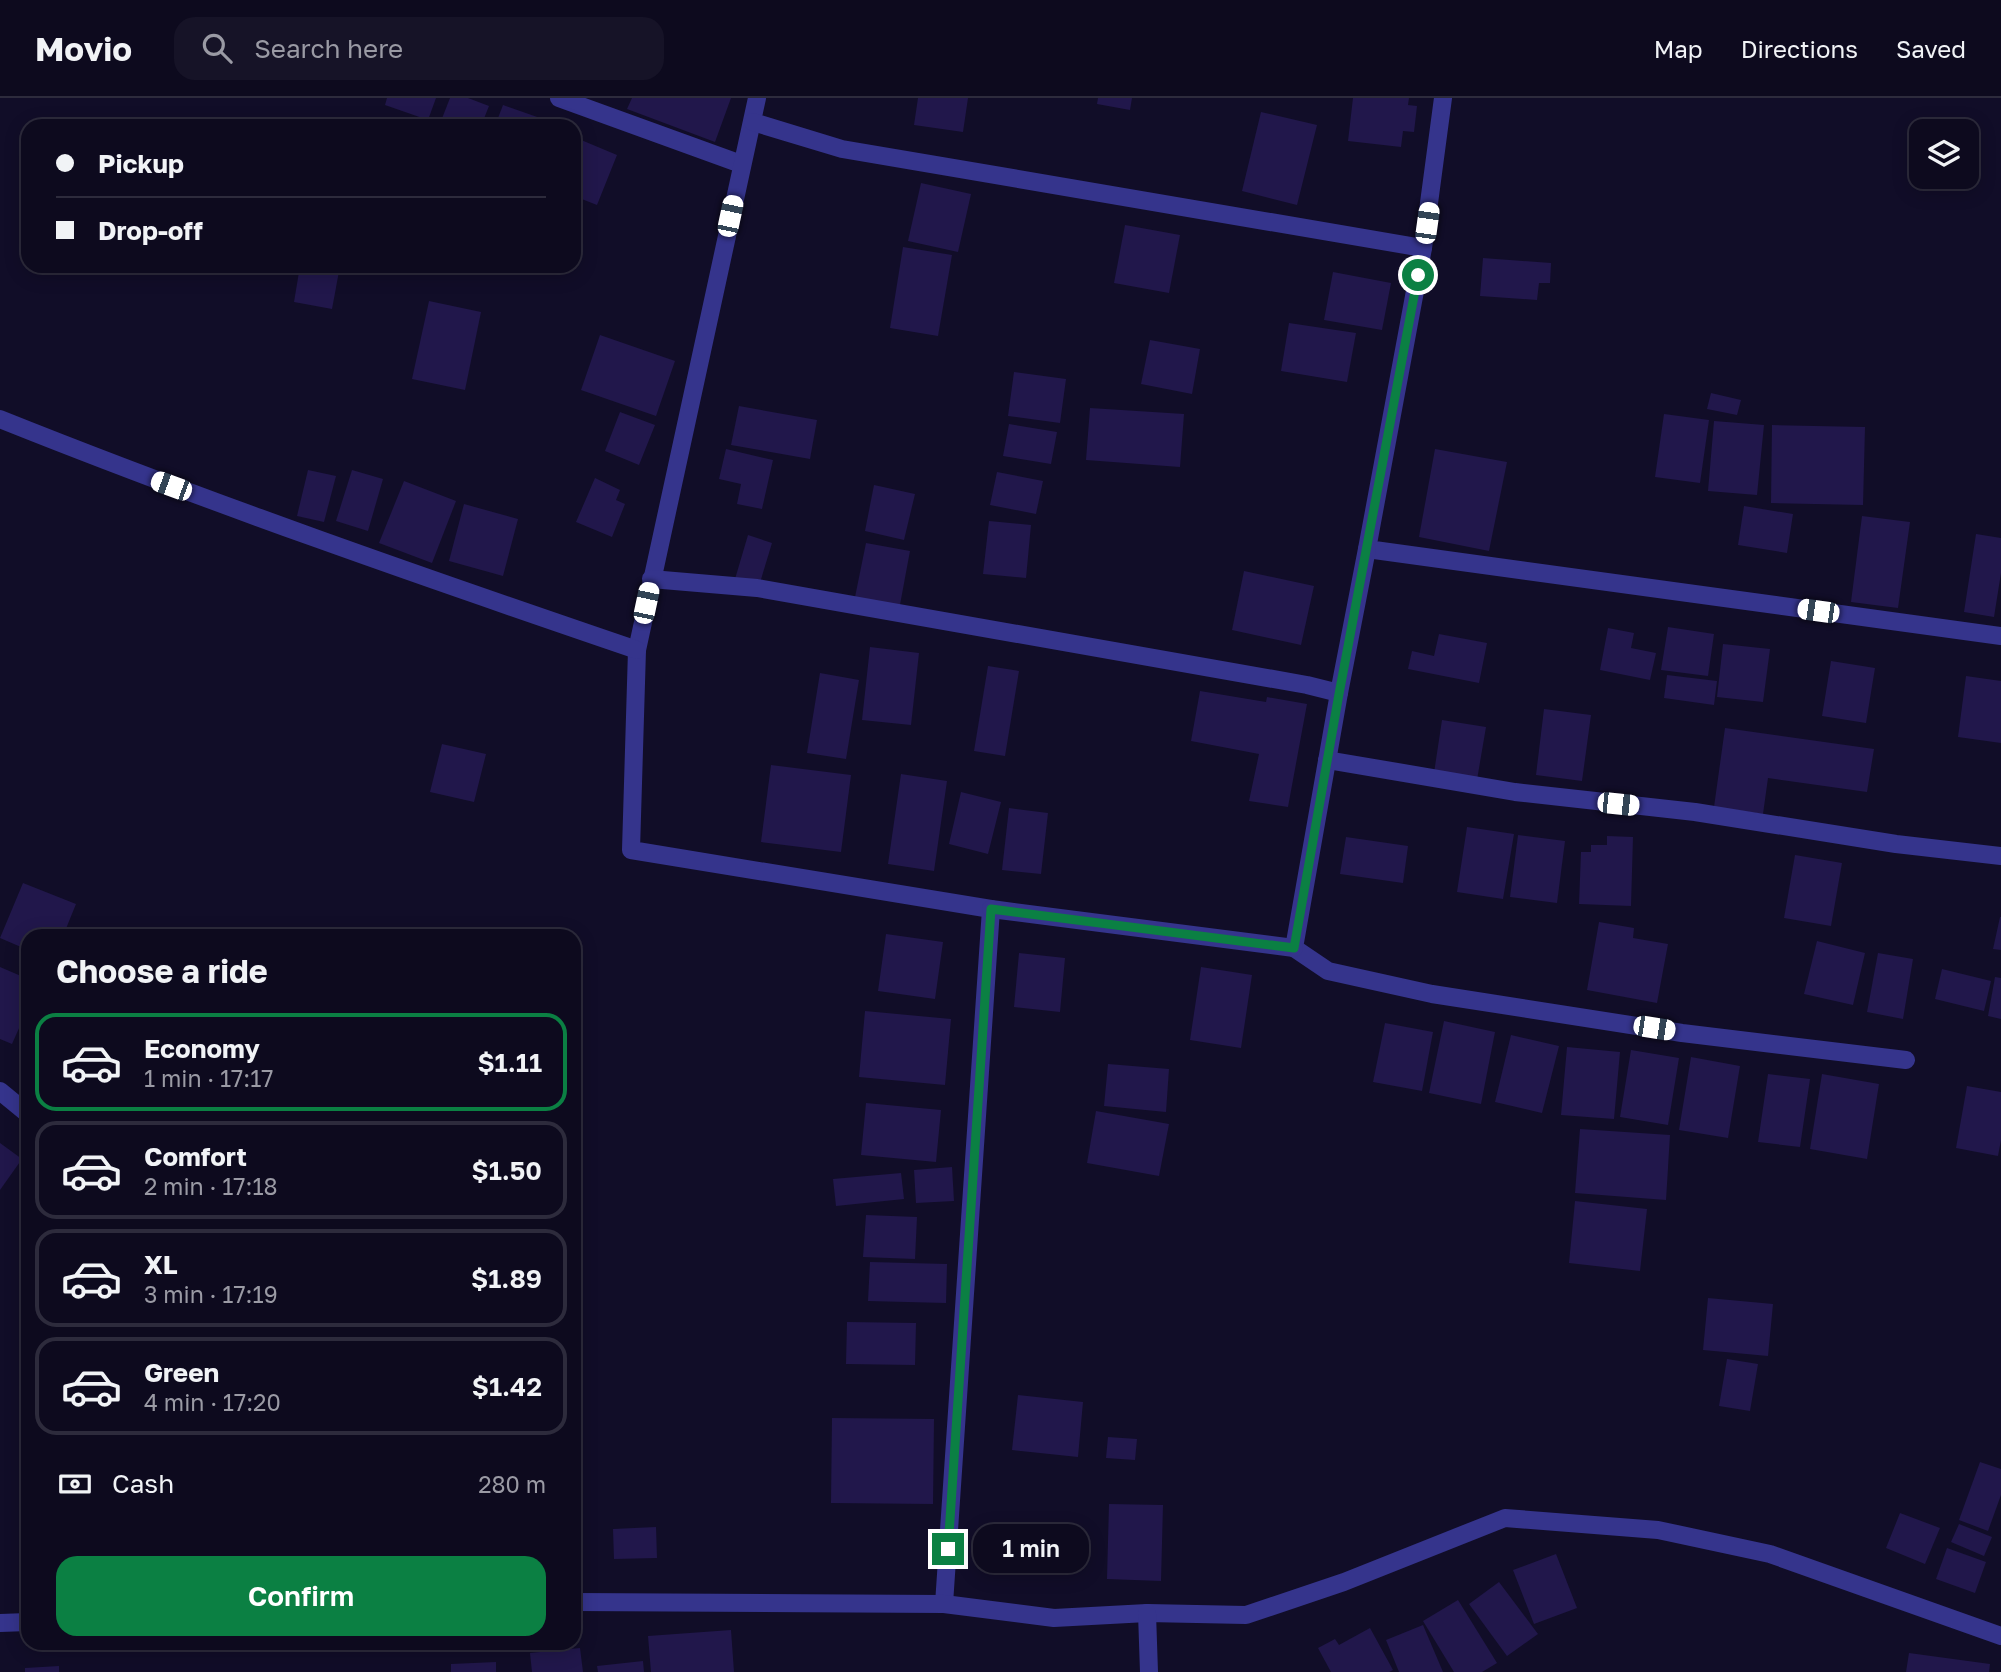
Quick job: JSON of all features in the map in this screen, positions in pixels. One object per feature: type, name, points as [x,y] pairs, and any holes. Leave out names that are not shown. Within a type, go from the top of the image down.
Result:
[{"type":"street","points":[[559,98],[741,164]]},
{"type":"street","points":[[757,98],[637,650],[631,850],[991,909],[1294,948],[1328,971],[1397,987],[1682,1032],[1906,1060]]},
{"type":"street","points":[[1294,948],[1423,248],[1443,98]]},
{"type":"street","points":[[753,122],[842,149],[1423,248]]},
{"type":"street","points":[[0,419],[146,477],[395,568],[637,650]]},
{"type":"street","points":[[1367,549],[2001,636]]},
{"type":"street","points":[[651,579],[757,589],[1307,685],[1339,694]]},
{"type":"street","points":[[1327,760],[1515,792],[1695,812],[1896,844],[2001,856]]},
{"type":"street","points":[[944,1604],[991,909]]},
{"type":"street","points":[[0,1091],[21,1108]]},
{"type":"street","points":[[581,1602],[944,1604],[1054,1618],[1147,1613],[1246,1615],[1344,1582],[1505,1518],[1658,1530],[1770,1554],[2001,1636]]},
{"type":"street","points":[[1147,1613],[1149,1672]]},
{"type":"street","points":[[0,1623],[21,1622]]},
{"type":"building","points":[[387,98],[436,98],[428,119],[385,105]]},
{"type":"building","points":[[450,98],[468,98],[489,106],[484,119],[442,119]]},
{"type":"building","points":[[632,98],[731,98],[715,142],[627,109]]},
{"type":"building","points":[[918,98],[968,98],[963,132],[914,125]]},
{"type":"building","points":[[1098,98],[1132,98],[1130,110],[1097,104]]},
{"type":"building","points":[[1353,98],[1409,98],[1408,105],[1417,106],[1414,132],[1403,131],[1401,147],[1348,141]]},
{"type":"building","points":[[503,105],[540,118],[540,119],[498,119]]},
{"type":"building","points":[[1261,112],[1317,125],[1297,205],[1242,191]]},
{"type":"building","points":[[581,140],[617,155],[597,205],[581,199]]},
{"type":"building","points":[[921,183],[971,194],[958,252],[908,241]]},
{"type":"building","points":[[1125,225],[1180,235],[1169,293],[1114,283]]},
{"type":"building","points":[[903,247],[952,255],[938,336],[890,328]]},
{"type":"building","points":[[1483,258],[1551,263],[1550,283],[1539,283],[1537,300],[1480,296]]},
{"type":"building","points":[[1333,272],[1391,283],[1382,330],[1324,320]]},
{"type":"building","points":[[299,273],[339,273],[332,309],[294,302]]},
{"type":"building","points":[[429,301],[481,312],[465,390],[412,379]]},
{"type":"building","points":[[1289,323],[1356,333],[1347,382],[1281,371]]},
{"type":"building","points":[[600,335],[675,361],[656,416],[581,390]]},
{"type":"building","points":[[1150,340],[1200,349],[1192,394],[1141,384]]},
{"type":"building","points":[[1014,372],[1066,379],[1060,423],[1008,416]]},
{"type":"building","points":[[1711,393],[1741,400],[1737,415],[1707,409]]},
{"type":"building","points":[[739,406],[817,420],[810,459],[731,445]]},
{"type":"building","points":[[1090,408],[1184,414],[1180,467],[1086,460]]},
{"type":"building","points":[[620,412],[655,425],[639,465],[605,451]]},
{"type":"building","points":[[1664,414],[1709,420],[1700,483],[1655,477]]},
{"type":"building","points":[[1714,421],[1764,425],[1757,495],[1708,491]]},
{"type":"building","points":[[1009,424],[1057,432],[1051,464],[1003,456]]},
{"type":"building","points":[[1772,425],[1865,427],[1863,505],[1771,503]]},
{"type":"building","points":[[726,449],[773,460],[762,509],[737,504],[741,484],[719,479]]},
{"type":"building","points":[[1435,449],[1507,462],[1489,551],[1419,537]]},
{"type":"building","points":[[308,470],[336,476],[324,522],[297,516]]},
{"type":"building","points":[[352,470],[383,479],[368,531],[336,521]]},
{"type":"building","points":[[997,472],[1043,481],[1036,514],[990,505]]},
{"type":"building","points":[[595,478],[620,490],[616,500],[625,504],[612,537],[576,522]]},
{"type":"building","points":[[404,481],[456,501],[432,563],[379,543]]},
{"type":"building","points":[[874,485],[915,494],[904,540],[865,531]]},
{"type":"building","points":[[464,504],[518,519],[503,576],[449,561]]},
{"type":"building","points":[[1744,506],[1793,514],[1787,553],[1738,545]]},
{"type":"building","points":[[1862,516],[1910,522],[1898,608],[1851,602]]},
{"type":"building","points":[[989,521],[1031,525],[1026,578],[983,574]]},
{"type":"building","points":[[1976,534],[2001,538],[2001,573],[1994,617],[1964,612]]},
{"type":"building","points":[[748,535],[772,543],[759,586],[735,579]]},
{"type":"building","points":[[866,543],[910,551],[899,610],[854,602]]},
{"type":"building","points":[[1244,571],[1314,586],[1301,645],[1232,630]]},
{"type":"building","points":[[1668,627],[1714,634],[1708,676],[1661,670]]},
{"type":"building","points":[[1608,628],[1634,633],[1631,648],[1656,653],[1650,680],[1600,670]]},
{"type":"building","points":[[1439,634],[1487,643],[1479,683],[1408,669],[1412,651],[1434,656]]},
{"type":"building","points":[[1723,644],[1770,649],[1763,702],[1717,697]]},
{"type":"building","points":[[870,647],[919,653],[911,725],[862,720]]},
{"type":"building","points":[[1831,661],[1875,668],[1866,723],[1822,716]]},
{"type":"building","points":[[988,666],[1019,671],[1005,756],[974,751]]},
{"type":"building","points":[[820,673],[859,680],[846,759],[807,753]]},
{"type":"building","points":[[1667,675],[1717,681],[1714,705],[1664,698]]},
{"type":"building","points":[[1966,676],[2001,681],[2001,743],[1958,737]]},
{"type":"building","points":[[1200,691],[1266,702],[1267,697],[1307,704],[1288,807],[1249,801],[1259,754],[1191,741]]},
{"type":"building","points":[[1544,709],[1591,715],[1582,781],[1536,775]]},
{"type":"building","points":[[1442,720],[1486,727],[1477,780],[1434,773]]},
{"type":"building","points":[[1725,728],[1874,749],[1867,792],[1768,778],[1763,814],[1714,807]]},
{"type":"building","points":[[442,744],[486,754],[474,802],[430,792]]},
{"type":"building","points":[[771,765],[851,775],[841,852],[761,842]]},
{"type":"building","points":[[901,774],[947,781],[934,871],[888,864]]},
{"type":"building","points":[[961,792],[1001,802],[988,854],[949,844]]},
{"type":"building","points":[[1009,808],[1048,813],[1041,874],[1002,870]]},
{"type":"building","points":[[1467,827],[1514,834],[1503,899],[1457,892]]},
{"type":"building","points":[[1518,835],[1565,841],[1557,903],[1510,897]]},
{"type":"building","points":[[1607,836],[1633,837],[1631,906],[1579,904],[1581,852],[1591,852],[1591,845],[1607,845]]},
{"type":"building","points":[[1346,837],[1408,846],[1403,883],[1340,874]]},
{"type":"building","points":[[1795,855],[1842,863],[1831,926],[1784,918]]},
{"type":"building","points":[[23,883],[76,904],[66,929],[21,929],[21,947],[0,938]]},
{"type":"building","points":[[2001,917],[2001,950],[1993,949]]},
{"type":"building","points":[[1599,922],[1634,928],[1633,938],[1668,944],[1657,1003],[1587,990]]},
{"type":"building","points":[[886,934],[943,942],[935,999],[878,991]]},
{"type":"building","points":[[1817,941],[1865,953],[1853,1005],[1804,994]]},
{"type":"building","points":[[1019,953],[1065,958],[1060,1012],[1014,1007]]},
{"type":"building","points":[[1878,953],[1913,959],[1903,1019],[1867,1012]]},
{"type":"building","points":[[0,967],[21,976],[21,1024],[12,1044],[0,1039]]},
{"type":"building","points":[[1201,967],[1252,975],[1241,1048],[1190,1040]]},
{"type":"building","points":[[1942,969],[1991,981],[1984,1011],[1935,999]]},
{"type":"building","points":[[1995,977],[2001,978],[2001,1019],[1988,1016]]},
{"type":"building","points":[[865,1011],[951,1019],[945,1085],[859,1077]]},
{"type":"building","points":[[1444,1021],[1495,1032],[1481,1104],[1429,1093]]},
{"type":"building","points":[[1385,1023],[1433,1032],[1422,1091],[1373,1082]]},
{"type":"building","points":[[1511,1035],[1559,1046],[1542,1113],[1495,1102]]},
{"type":"building","points":[[1567,1047],[1620,1052],[1614,1119],[1561,1115]]},
{"type":"building","points":[[1631,1050],[1679,1058],[1668,1125],[1620,1117]]},
{"type":"building","points":[[1691,1057],[1740,1066],[1728,1138],[1679,1130]]},
{"type":"building","points":[[1108,1064],[1169,1069],[1166,1112],[1104,1106]]},
{"type":"building","points":[[1768,1074],[1810,1079],[1800,1147],[1758,1142]]},
{"type":"building","points":[[1822,1074],[1879,1084],[1867,1159],[1810,1149]]},
{"type":"building","points":[[1967,1086],[2001,1092],[2001,1140],[1998,1156],[1956,1148]]},
{"type":"building","points":[[866,1103],[941,1110],[936,1162],[861,1155]]},
{"type":"building","points":[[1096,1111],[1169,1124],[1159,1176],[1087,1163]]},
{"type":"building","points":[[1580,1129],[1670,1135],[1666,1200],[1575,1193]]},
{"type":"building","points":[[0,1143],[21,1160],[0,1190]]},
{"type":"building","points":[[952,1167],[954,1201],[916,1203],[914,1170]]},
{"type":"building","points":[[901,1173],[904,1199],[836,1206],[833,1179]]},
{"type":"building","points":[[1575,1201],[1647,1209],[1640,1271],[1569,1263]]},
{"type":"building","points":[[866,1215],[917,1217],[915,1259],[863,1257]]},
{"type":"building","points":[[870,1262],[947,1264],[946,1303],[868,1301]]},
{"type":"building","points":[[1708,1298],[1773,1304],[1768,1356],[1703,1350]]},
{"type":"building","points":[[847,1322],[916,1323],[915,1365],[846,1364]]},
{"type":"building","points":[[1727,1359],[1758,1364],[1750,1411],[1719,1406]]},
{"type":"building","points":[[1018,1395],[1083,1402],[1078,1457],[1012,1450]]},
{"type":"building","points":[[832,1418],[934,1419],[933,1504],[831,1503]]},
{"type":"building","points":[[1108,1437],[1137,1439],[1135,1460],[1106,1458]]},
{"type":"building","points":[[1980,1462],[2001,1469],[2001,1495],[1988,1531],[1959,1520]]},
{"type":"building","points":[[1109,1504],[1163,1505],[1161,1581],[1107,1579]]},
{"type":"building","points":[[1900,1513],[1940,1528],[1925,1564],[1886,1548]]},
{"type":"building","points":[[1959,1524],[1992,1537],[1984,1556],[1951,1542]]},
{"type":"building","points":[[656,1527],[657,1558],[614,1559],[613,1529]]},
{"type":"building","points":[[1947,1548],[1986,1562],[1975,1593],[1936,1579]]},
{"type":"building","points":[[1556,1554],[1577,1608],[1534,1624],[1513,1570]]},
{"type":"building","points":[[1499,1582],[1538,1634],[1507,1656],[1469,1604]]},
{"type":"building","points":[[1458,1600],[1497,1663],[1482,1672],[1454,1672],[1423,1621]]},
{"type":"building","points":[[1423,1625],[1443,1672],[1399,1672],[1386,1640]]},
{"type":"building","points":[[1370,1628],[1393,1670],[1331,1672],[1318,1648],[1335,1639],[1339,1645]]},
{"type":"building","points":[[731,1630],[734,1672],[651,1672],[648,1636]]},
{"type":"building","points":[[580,1650],[583,1672],[532,1672],[530,1653]]},
{"type":"building","points":[[1909,1653],[1990,1664],[1989,1672],[1906,1672]]},
{"type":"building","points":[[643,1661],[644,1672],[598,1672],[597,1666]]},
{"type":"building","points":[[496,1662],[496,1672],[451,1672],[451,1664]]},
{"type":"building","points":[[59,1666],[59,1672],[25,1672],[25,1668]]},
{"type":"route","points":[[948,1549],[991,909],[1294,948],[1418,275]]}]
